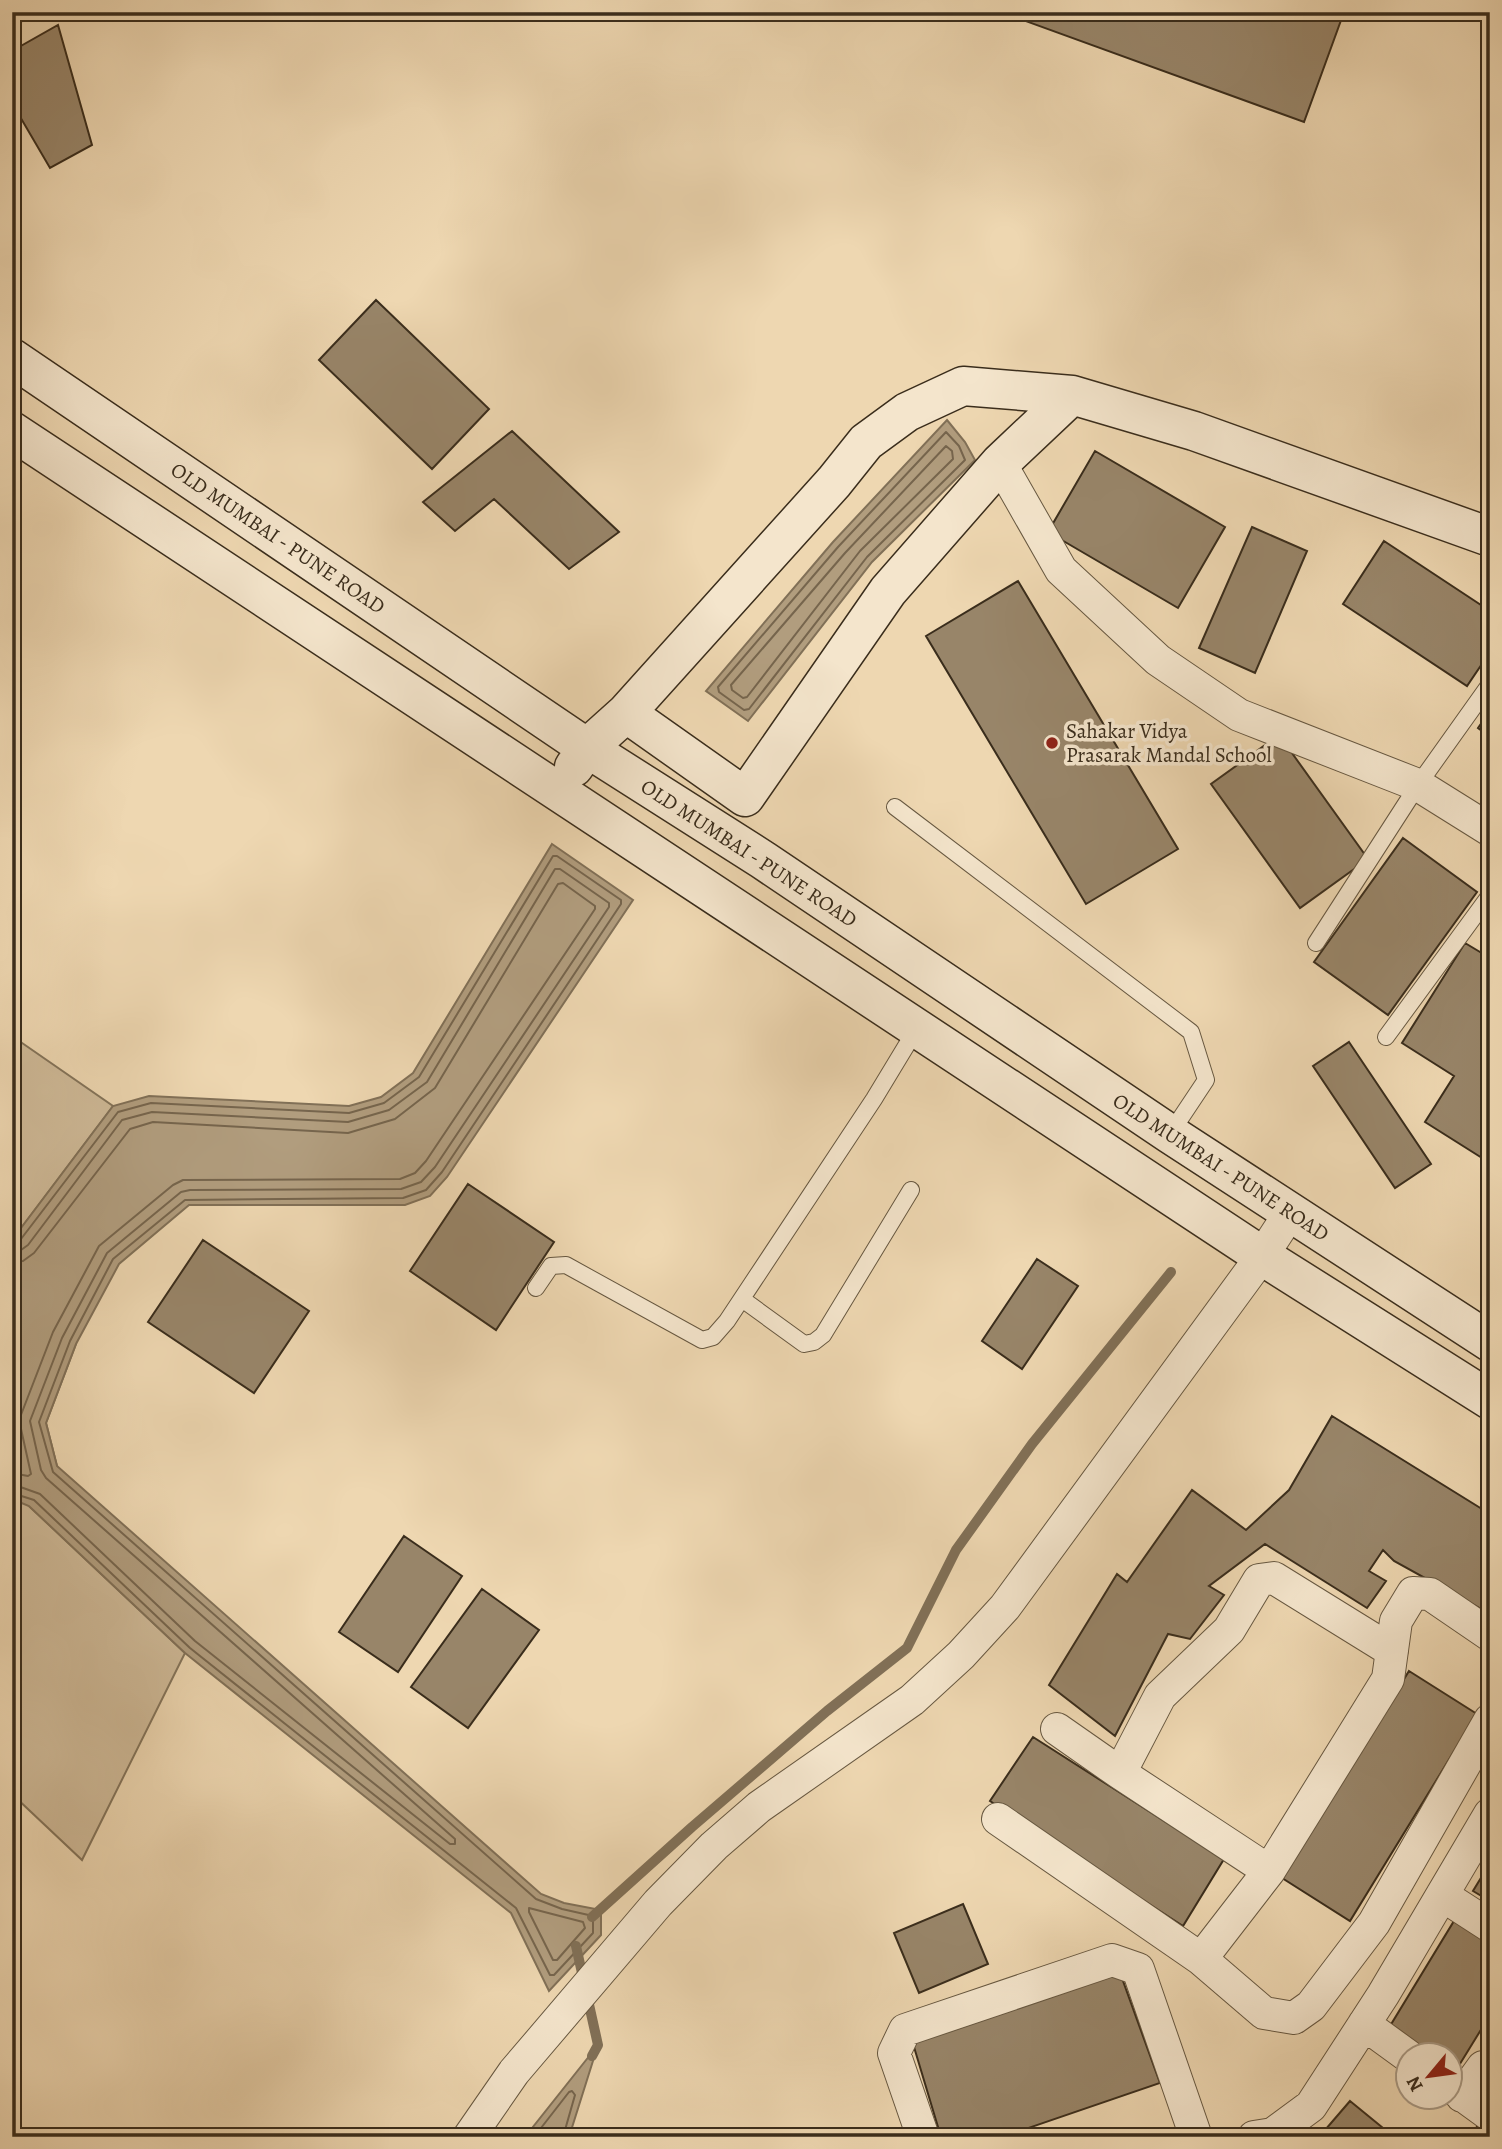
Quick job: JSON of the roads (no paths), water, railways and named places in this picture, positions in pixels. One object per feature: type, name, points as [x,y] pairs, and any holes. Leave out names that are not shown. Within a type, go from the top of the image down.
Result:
[{"type":"main road","name":"OLD MUMBAI - PUNE ROAD","points":[[12,358],[587,748],[763,860],[1170,1135],[1490,1342]]},
{"type":"main road","points":[[559,790],[587,748],[626,713],[834,482],[866,442],[907,412],[963,386],[1072,395],[1194,431],[1490,537]]},
{"type":"main road","points":[[763,860],[746,829],[745,797],[888,591],[1000,463],[1072,395]]},
{"type":"main road","points":[[12,430],[1262,1256],[1490,1400]]},
{"type":"main road","points":[[626,713],[745,797]]},
{"type":"street","points":[[1000,463],[1061,570],[1158,660],[1239,715],[1418,785],[1490,830]]},
{"type":"street","points":[[469,2137],[514,2072],[658,1903],[714,1846],[759,1807],[912,1700],[961,1655],[1006,1606],[1262,1256],[1290,1213]]},
{"type":"street","points":[[1120,1773],[1160,1696],[1229,1630],[1259,1580],[1274,1577],[1392,1651]]},
{"type":"street","points":[[1201,1959],[1269,1871],[1388,1679],[1396,1621],[1413,1593],[1430,1594],[1490,1635]]},
{"type":"street","points":[[998,1819],[1201,1959],[1265,2013],[1294,2018],[1311,2006],[1374,1923],[1490,1720]]},
{"type":"street","points":[[1057,1729],[1269,1871]]},
{"type":"street","points":[[1262,2136],[1273,2134],[1311,2106],[1364,2024],[1490,1814]]},
{"type":"street","points":[[1441,1895],[1490,1926]]},
{"type":"street","points":[[923,2137],[894,2053],[905,2030],[1112,1960],[1138,1969],[1196,2137]]},
{"type":"street","points":[[1364,2024],[1394,2046]]},
{"type":"street","points":[[1464,2084],[1483,2067]]},
{"type":"street","points":[[1464,2097],[1490,2115]]},
{"type":"lane","points":[[1317,943],[1418,785],[1490,684]]},
{"type":"lane","points":[[895,807],[1191,1032],[1206,1080],[1170,1135]]},
{"type":"lane","points":[[1386,1037],[1490,895]]},
{"type":"lane","points":[[536,1288],[551,1266],[566,1265],[702,1340],[713,1337],[742,1298],[874,1099],[917,1028]]},
{"type":"lane","points":[[742,1298],[804,1344],[814,1342],[823,1335],[911,1190]]},
{"type":"water","points":[[947,420],[965,442],[975,460],[872,562],[748,721],[706,691],[833,542]]},
{"type":"water","points":[[552,844],[633,900],[447,1177],[430,1196],[405,1205],[189,1205],[119,1264],[76,1344],[46,1423],[57,1466],[541,1894],[564,1903],[601,1910],[601,1935],[549,1991],[511,1913],[185,1653],[29,1506],[12,1499],[12,1240],[113,1106],[149,1096],[349,1106],[381,1097],[413,1073]]},
{"type":"water","points":[[598,2045],[569,2137],[525,2137]]},
{"type":"waterway","points":[[592,1917],[827,1711],[907,1648],[956,1550],[1032,1444],[1171,1272]]},
{"type":"waterway","points":[[576,1946],[598,2045],[592,2056]]},
{"type":"place","name":"Sahakar Vidya Prasarak Mandal School","points":[[1052,743]]}]
